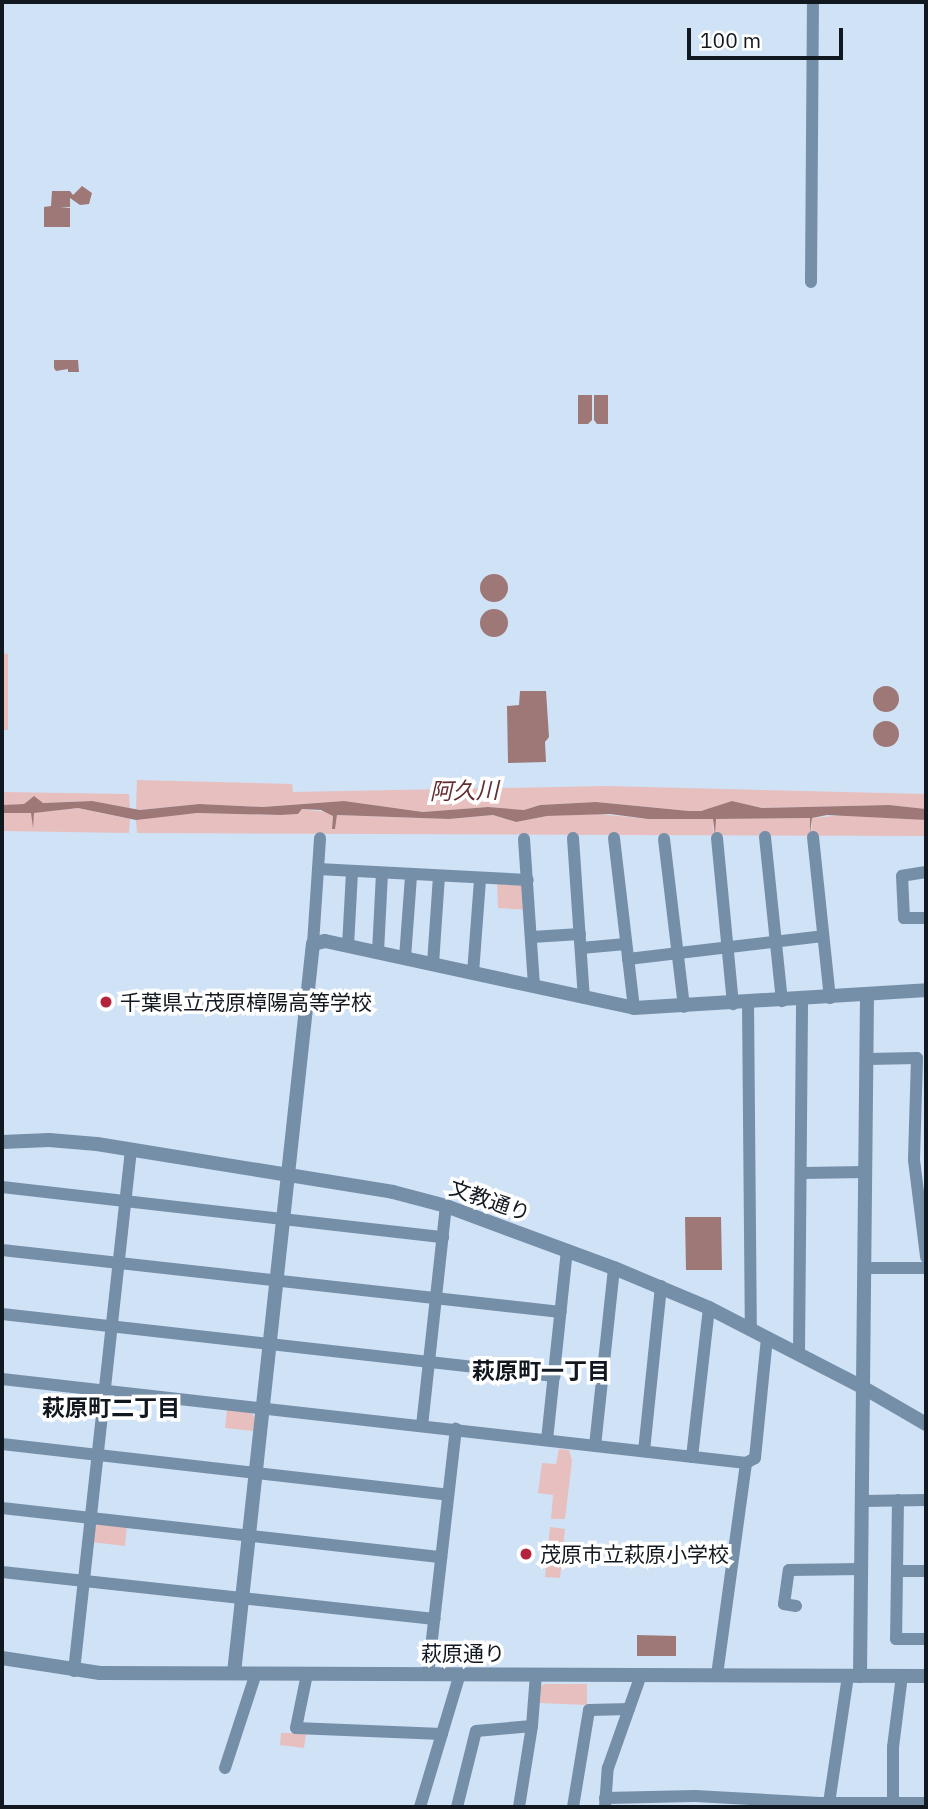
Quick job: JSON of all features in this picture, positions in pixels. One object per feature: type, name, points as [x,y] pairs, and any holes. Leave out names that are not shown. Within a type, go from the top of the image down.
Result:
[{"type":"street","points":[[811,282],[813,2]]},
{"type":"street","points":[[765,837],[782,1001]]},
{"type":"street","points":[[813,837],[830,998]]},
{"type":"street","points":[[234,1673],[290,1175],[313,944],[320,838]]},
{"type":"street","points":[[573,838],[584,998]]},
{"type":"street","points":[[614,838],[634,1008]]},
{"type":"street","points":[[716,838],[727,948],[741,1004],[751,1329]]},
{"type":"street","points":[[524,839],[534,986]]},
{"type":"street","points":[[664,839],[684,1007]]},
{"type":"street","points":[[318,869],[411,876],[528,880]]},
{"type":"street","points":[[348,946],[352,872]]},
{"type":"street","points":[[926,872],[902,876],[904,918],[926,918]]},
{"type":"street","points":[[378,952],[382,874]]},
{"type":"street","points":[[405,958],[411,876]]},
{"type":"street","points":[[433,964],[439,877]]},
{"type":"street","points":[[473,973],[480,879]]},
{"type":"street","points":[[531,937],[580,934]]},
{"type":"street","points":[[628,959],[823,936]]},
{"type":"street","points":[[313,944],[325,941],[634,1008],[741,1004],[926,990]]},
{"type":"street","points":[[581,948],[626,944]]},
{"type":"street","points":[[829,1803],[854,1676],[862,1569],[867,996]]},
{"type":"street","points":[[799,1353],[802,1000]]},
{"type":"street","points":[[868,1059],[917,1058],[922,1104],[921,1153],[916,1182],[926,1257]]},
{"type":"street","name":"文教通り","points":[[2,1142],[49,1140],[131,1150],[393,1192],[446,1206],[568,1250],[709,1307],[864,1388],[926,1424]]},
{"type":"street","points":[[74,1671],[131,1150]]},
{"type":"street","points":[[802,1173],[866,1172]]},
{"type":"street","points":[[2,1187],[443,1237]]},
{"type":"street","points":[[422,1426],[446,1206]]},
{"type":"street","points":[[2,1250],[561,1312]]},
{"type":"street","points":[[547,1440],[568,1250]]},
{"type":"street","points":[[595,1446],[614,1268]]},
{"type":"street","points":[[865,1268],[926,1268]]},
{"type":"street","points":[[644,1451],[661,1286]]},
{"type":"street","points":[[692,1457],[709,1307]]},
{"type":"street","points":[[2,1314],[555,1376]]},
{"type":"street","points":[[2,1379],[746,1463],[755,1458],[767,1338]]},
{"type":"street","points":[[428,1674],[456,1429]]},
{"type":"street","points":[[2,1444],[448,1495]]},
{"type":"street","points":[[718,1675],[746,1463]]},
{"type":"street","points":[[898,1500],[896,1639],[926,1639]]},
{"type":"street","points":[[863,1501],[926,1500]]},
{"type":"street","points":[[2,1508],[441,1558]]},
{"type":"street","points":[[796,1606],[784,1604],[789,1570],[862,1569]]},
{"type":"street","points":[[897,1571],[926,1571]]},
{"type":"street","points":[[2,1572],[434,1619]]},
{"type":"street","name":"萩原通り","points":[[2,1658],[74,1671],[926,1676]]},
{"type":"street","points":[[225,1768],[256,1673]]},
{"type":"street","points":[[307,1674],[296,1728],[442,1734]]},
{"type":"street","points":[[420,1807],[460,1674]]},
{"type":"street","points":[[519,1807],[532,1726],[536,1674]]},
{"type":"street","points":[[641,1675],[608,1768],[605,1802],[695,1796],[829,1803],[926,1803]]},
{"type":"street","points":[[893,1802],[893,1747],[902,1676]]},
{"type":"street","points":[[573,1807],[589,1710],[629,1709]]},
{"type":"street","points":[[457,1807],[477,1731],[532,1726]]},
{"type":"shaded area","points":[[82,186],[92,193],[89,204],[80,205],[70,198],[70,207],[60,207],[70,208],[70,227],[44,227],[44,207],[51,206],[52,191],[70,191],[73,195]]},
{"type":"shaded area","points":[[54,360],[78,360],[79,372],[68,372],[68,369],[56,371],[54,368]]},
{"type":"shaded area","points":[[578,395],[592,395],[592,420],[588,424],[578,424]]},
{"type":"shaded area","points":[[594,395],[608,395],[608,424],[597,424],[594,420]]},
{"type":"shaded area","points":[[494,574],[504,578],[508,588],[504,598],[494,602],[484,598],[480,588],[484,578]]},
{"type":"shaded area","points":[[494,609],[504,613],[508,623],[504,633],[494,637],[484,633],[480,623],[484,613]]},
{"type":"shaded area","points":[[2,653],[8,654],[8,730],[2,730]]},
{"type":"shaded area","points":[[886,686],[895,690],[899,699],[895,708],[886,712],[877,708],[873,699],[877,690]]},
{"type":"shaded area","points":[[520,691],[546,691],[549,737],[545,742],[546,762],[508,763],[507,706],[519,705]]},
{"type":"shaded area","points":[[886,721],[895,725],[899,734],[895,743],[886,747],[877,743],[873,734],[877,725]]},
{"type":"shaded area","points":[[137,780],[292,784],[293,792],[606,786],[926,794],[926,809],[889,805],[762,808],[732,801],[701,811],[596,802],[540,805],[524,810],[488,807],[423,812],[344,801],[263,807],[199,804],[140,810],[136,809]]},
{"type":"shaded area","points":[[2,792],[129,794],[130,808],[85,801],[43,803],[32,797],[24,804],[2,805]]},
{"type":"shaded area","points":[[34,796],[43,803],[92,801],[140,810],[199,804],[263,807],[344,801],[423,812],[488,807],[524,810],[540,805],[596,802],[689,811],[701,811],[732,801],[762,808],[889,805],[926,809],[926,820],[827,815],[812,818],[810,833],[810,818],[716,819],[715,835],[713,819],[648,819],[610,814],[547,816],[516,822],[493,815],[449,819],[337,815],[335,829],[332,829],[333,816],[321,810],[302,809],[298,814],[197,813],[136,820],[78,808],[34,813],[33,828],[31,813],[2,813],[2,805],[24,804]]},
{"type":"shaded area","points":[[78,808],[130,819],[129,833],[2,831],[2,813],[32,813],[33,827],[33,813]]},
{"type":"shaded area","points":[[302,809],[327,812],[333,816],[332,828],[335,828],[337,815],[449,819],[493,815],[515,822],[547,816],[599,814],[648,819],[713,819],[713,834],[715,819],[810,818],[812,833],[812,818],[843,815],[926,820],[926,836],[137,833],[136,820],[159,816],[197,813],[281,815],[298,814]]},
{"type":"shaded area","points":[[497,880],[529,882],[530,910],[498,908]]},
{"type":"shaded area","points":[[685,1217],[721,1217],[722,1270],[686,1270]]},
{"type":"shaded area","points":[[227,1409],[250,1411],[255,1418],[253,1431],[225,1428]]},
{"type":"shaded area","points":[[559,1449],[569,1450],[572,1461],[565,1519],[551,1519],[553,1495],[538,1493],[542,1463],[556,1464]]},
{"type":"shaded area","points":[[97,1521],[127,1525],[125,1546],[91,1542]]},
{"type":"shaded area","points":[[550,1527],[565,1529],[560,1578],[545,1577]]},
{"type":"shaded area","points":[[637,1635],[676,1636],[676,1656],[637,1656]]},
{"type":"shaded area","points":[[544,1684],[587,1684],[587,1705],[539,1703],[540,1687]]},
{"type":"shaded area","points":[[281,1733],[306,1733],[304,1748],[280,1745]]},
{"type":"place","name":"千葉県立茂原樟陽高等学校","points":[[106,1002]]},
{"type":"place","name":"茂原市立萩原小学校","points":[[526,1554]]},
{"type":"district","name":"萩原町一丁目","points":[[541,1370]]},
{"type":"district","name":"萩原町二丁目","points":[[111,1407]]},
{"type":"water label","name":"阿久川","points":[[464,790]]}]
